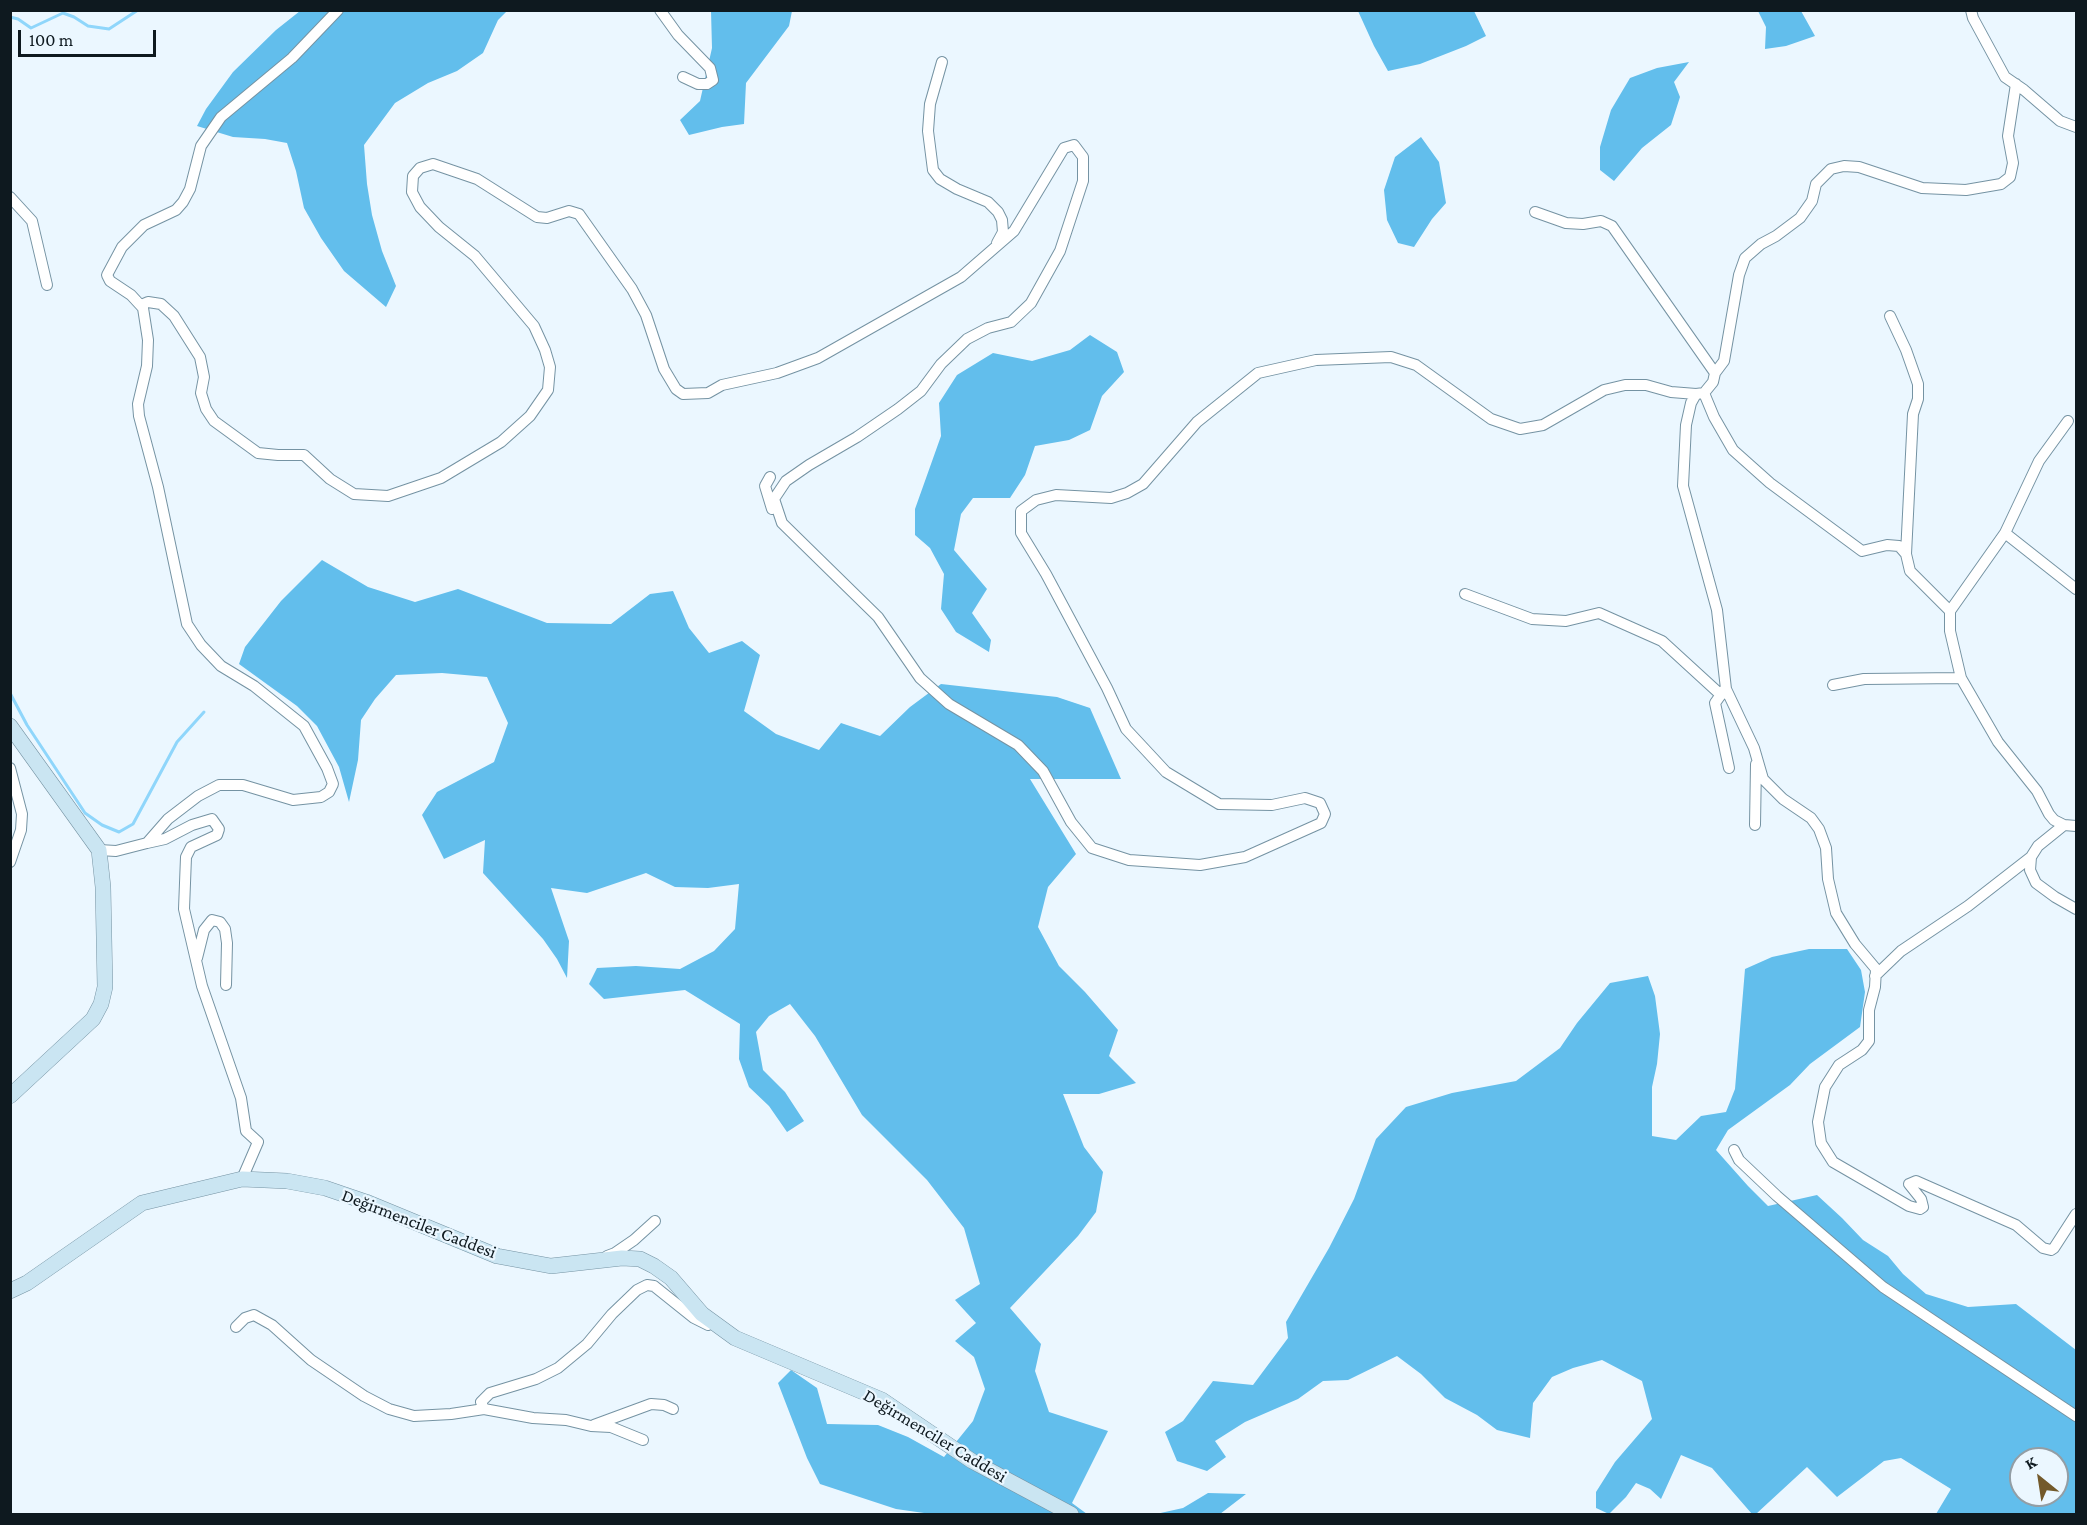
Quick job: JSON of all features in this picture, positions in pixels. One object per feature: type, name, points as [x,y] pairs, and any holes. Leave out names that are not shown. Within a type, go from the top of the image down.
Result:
[{"type":"main road","points":[[10,726],[99,850],[103,887],[105,978],[105,987],[93,1019],[10,1096]]},
{"type":"main road","name":"Değirmenciler Caddesi","points":[[15,1289],[82,1247],[142,1203],[242,1179],[287,1181],[325,1188],[366,1202],[497,1256],[551,1266],[622,1258],[640,1259],[670,1278],[702,1314],[735,1338],[882,1400],[972,1461],[1071,1515]]},
{"type":"street","points":[[147,843],[168,819],[198,796],[219,785],[243,785],[293,800],[321,797],[329,792],[333,784],[304,726],[254,686],[221,666],[201,645],[188,624],[158,487],[139,416],[138,404],[147,366],[148,340],[143,308],[131,295],[110,281],[107,275],[117,255],[144,225],[176,210],[183,202],[190,189],[201,146],[221,117],[292,58],[338,10]]},
{"type":"street","points":[[660,10],[678,35],[710,68],[713,80],[706,84],[698,84],[683,77]]},
{"type":"street","points":[[1971,10],[1973,18],[2005,77],[2060,121],[2076,127]]},
{"type":"street","points":[[942,62],[930,104],[928,131],[933,170],[940,179],[988,202],[998,212],[1002,220],[1003,232],[996,246]]},
{"type":"street","points":[[1729,768],[1715,703],[1723,692],[1717,610],[1683,486],[1686,425],[1691,403],[1713,382],[1715,373],[1724,361],[1739,275],[1745,258],[1761,244],[1800,218],[1812,201],[1816,184],[1832,169],[1858,166],[1922,188],[1966,190],[2001,184],[2010,177],[2013,163],[2008,136],[2016,84]]},
{"type":"street","points":[[141,305],[148,302],[161,304],[174,316],[200,357],[204,377],[201,393],[206,409],[214,421],[258,453],[278,456],[304,455],[330,479],[354,494],[388,496],[441,478],[501,442],[530,416],[548,390],[550,367],[534,326],[475,256],[439,227],[420,207],[412,192],[413,176],[420,168],[433,164],[477,179],[537,216],[548,218],[569,211],[579,214],[632,288],[646,315],[664,369],[676,388],[683,394],[708,393],[722,385],[777,373],[818,358],[961,277],[1014,231],[1064,147],[1074,145],[1083,157],[1083,182],[1060,251],[1031,303],[1011,322],[988,328],[967,339],[941,364],[921,391],[898,409],[786,481],[774,499],[782,523]]},
{"type":"street","points":[[10,197],[32,221],[47,285]]},
{"type":"street","points":[[1535,212],[1566,223],[1583,224],[1601,220],[1612,225],[1715,373]]},
{"type":"street","points":[[1890,316],[1906,350],[1918,384],[1918,399],[1913,414],[1906,554],[1911,571],[1950,611]]},
{"type":"street","points":[[770,477],[765,486],[774,513],[782,523],[878,617],[920,678],[949,704],[1018,745],[1042,771],[1071,822],[1092,848],[1129,860],[1200,865],[1245,857],[1321,823],[1325,814],[1320,803],[1305,798],[1272,805],[1219,804],[1166,772],[1126,729],[1080,636],[1021,533],[1021,511],[1036,500],[1056,495],[1111,498],[1127,493],[1143,484],[1197,422],[1258,373],[1316,360],[1391,357],[1416,365],[1491,419],[1520,429],[1543,425],[1604,390],[1625,385],[1646,385],[1671,392],[1700,393]]},
{"type":"street","points":[[1700,393],[1733,450],[1770,483],[1862,551],[1887,545],[1899,546],[1906,554]]},
{"type":"street","points":[[2068,421],[2039,461],[2005,532],[1950,611],[1950,631],[1961,678],[1998,742],[2037,791],[2054,820],[2064,825],[2076,826]]},
{"type":"street","points":[[2005,532],[2076,589]]},
{"type":"street","points":[[1465,594],[1532,619],[1566,621],[1599,613],[1662,640],[1723,692],[1757,758],[1763,779],[1784,799],[1811,818],[1820,829],[1826,848],[1828,879],[1836,913],[1855,944],[1876,969],[1875,987],[1869,1010],[1869,1041],[1863,1050],[1839,1065],[1825,1087],[1818,1122],[1821,1143],[1833,1162],[1909,1206],[1920,1209],[1923,1207],[1921,1199],[1909,1184],[1916,1181],[1926,1184],[2016,1225],[2043,1248],[2051,1250],[2076,1214]]},
{"type":"street","points":[[1833,685],[1864,679],[1961,678]]},
{"type":"street","points":[[1755,825],[1757,758]]},
{"type":"street","points":[[10,768],[22,814],[21,830],[10,862]]},
{"type":"street","points":[[99,850],[116,851],[165,839],[192,825],[212,819],[217,823],[219,829],[217,835],[191,847],[186,857],[184,909],[202,986],[241,1098],[246,1131],[258,1143],[242,1179]]},
{"type":"street","points":[[1875,976],[1901,951],[1968,906],[2031,857],[2038,846],[2064,825]]},
{"type":"street","points":[[2031,857],[2030,870],[2037,883],[2076,909]]},
{"type":"street","points":[[196,961],[204,930],[212,920],[220,922],[225,929],[227,943],[226,985]]},
{"type":"street","points":[[1734,1150],[1739,1160],[1778,1196],[1883,1287],[2076,1416]]},
{"type":"street","points":[[593,1262],[615,1253],[655,1221]]},
{"type":"street","points":[[484,1409],[482,1402],[490,1393],[536,1379],[558,1368],[587,1344],[612,1314],[637,1290],[647,1285],[654,1286],[694,1318],[735,1338]]},
{"type":"street","points":[[10,1301],[15,1289]]},
{"type":"street","points":[[236,1327],[245,1318],[254,1315],[272,1325],[311,1360],[364,1396],[389,1409],[414,1416],[484,1409],[533,1418],[611,1427],[643,1440]]},
{"type":"street","points":[[591,1426],[651,1404],[674,1408]]},
{"type":"shaded area","points":[[300,11],[507,11],[498,20],[483,53],[457,71],[428,83],[395,103],[364,145],[372,215],[382,251],[396,286],[386,307],[344,271],[321,238],[304,208],[287,143],[233,137],[197,126],[206,109],[233,72],[276,30]]},
{"type":"shaded area","points":[[711,11],[792,11],[789,26],[746,83],[744,124],[689,135],[680,120],[700,101],[712,48]]},
{"type":"shaded area","points":[[1358,11],[1474,11],[1486,36],[1420,64],[1388,71]]},
{"type":"shaded area","points":[[1758,11],[1801,11],[1815,36],[1786,46],[1765,49],[1766,27]]},
{"type":"shaded area","points":[[1689,62],[1674,82],[1680,97],[1671,125],[1642,148],[1614,181],[1600,170],[1600,147],[1611,110],[1630,78],[1657,68]]},
{"type":"shaded area","points":[[1421,137],[1439,162],[1446,203],[1432,219],[1414,247],[1398,243],[1387,220],[1384,190],[1395,157]]},
{"type":"shaded area","points":[[1090,335],[1117,352],[1124,372],[1102,396],[1090,430],[1069,440],[1035,446],[1025,475],[1010,498],[973,498],[961,514],[954,550],[987,589],[972,613],[991,640],[989,652],[956,632],[941,609],[944,574],[930,548],[915,535],[915,509],[941,436],[939,403],[957,375],[993,353],[1032,361],[1070,350]]},
{"type":"shaded area","points":[[322,560],[368,587],[415,602],[458,589],[547,623],[611,624],[650,594],[673,591],[689,628],[709,653],[742,641],[760,655],[744,711],[776,734],[819,750],[841,723],[880,736],[910,707],[941,684],[1057,697],[1090,708],[1121,779],[1030,779],[1076,854],[1048,887],[1038,927],[1059,966],[1118,1030],[1109,1056],[1136,1083],[1099,1094],[1063,1094],[1084,1147],[1103,1172],[1096,1212],[1078,1236],[1010,1308],[1041,1344],[1035,1371],[1049,1412],[1108,1431],[1072,1503],[1087,1514],[931,1514],[896,1509],[820,1484],[807,1458],[778,1383],[791,1370],[817,1388],[827,1424],[878,1425],[908,1437],[944,1457],[973,1421],[985,1389],[974,1357],[955,1341],[976,1323],[955,1300],[980,1284],[964,1228],[927,1180],[862,1115],[815,1036],[790,1004],[769,1016],[756,1032],[763,1070],[785,1092],[804,1121],[787,1132],[769,1106],[749,1087],[739,1059],[740,1024],[685,990],[604,999],[589,984],[597,968],[636,966],[680,969],[714,951],[735,929],[739,884],[708,888],[675,887],[646,873],[587,893],[551,888],[569,941],[567,978],[543,939],[483,873],[485,840],[444,859],[422,815],[437,792],[494,762],[508,723],[487,677],[442,673],[396,675],[375,699],[361,720],[358,760],[349,802],[339,767],[317,726],[297,706],[239,664],[245,647],[281,601]]},
{"type":"shaded area","points":[[1809,949],[1847,949],[1861,970],[1865,992],[1860,1027],[1810,1064],[1790,1085],[1728,1130],[1716,1150],[1768,1206],[1817,1195],[1863,1240],[1888,1256],[1903,1274],[1926,1294],[1968,1307],[2016,1304],[2076,1350],[2076,1514],[1936,1514],[1951,1489],[1901,1458],[1884,1461],[1837,1497],[1807,1467],[1756,1514],[1752,1514],[1712,1468],[1681,1455],[1661,1499],[1650,1489],[1636,1483],[1609,1514],[1596,1508],[1596,1492],[1615,1462],[1652,1419],[1642,1381],[1602,1360],[1552,1377],[1533,1403],[1530,1438],[1497,1430],[1477,1415],[1445,1398],[1421,1374],[1397,1356],[1348,1380],[1323,1381],[1298,1399],[1245,1422],[1215,1441],[1226,1457],[1207,1471],[1177,1461],[1165,1432],[1183,1421],[1213,1381],[1253,1385],[1288,1338],[1286,1322],[1329,1248],[1354,1199],[1376,1139],[1406,1107],[1452,1093],[1516,1081],[1560,1048],[1610,983],[1648,976],[1655,996],[1660,1034],[1652,1087],[1652,1136],[1676,1140],[1701,1116],[1726,1112],[1735,1089],[1745,969],[1772,957]]},
{"type":"shaded area","points":[[1208,1493],[1246,1494],[1220,1514],[1156,1514],[1183,1508]]},
{"type":"waterway","points":[[10,17],[18,19],[31,28],[63,13],[88,26],[109,29],[138,10]]},
{"type":"waterway","points":[[10,693],[27,725],[85,813],[102,825],[119,832],[133,824],[177,742],[204,712]]}]
